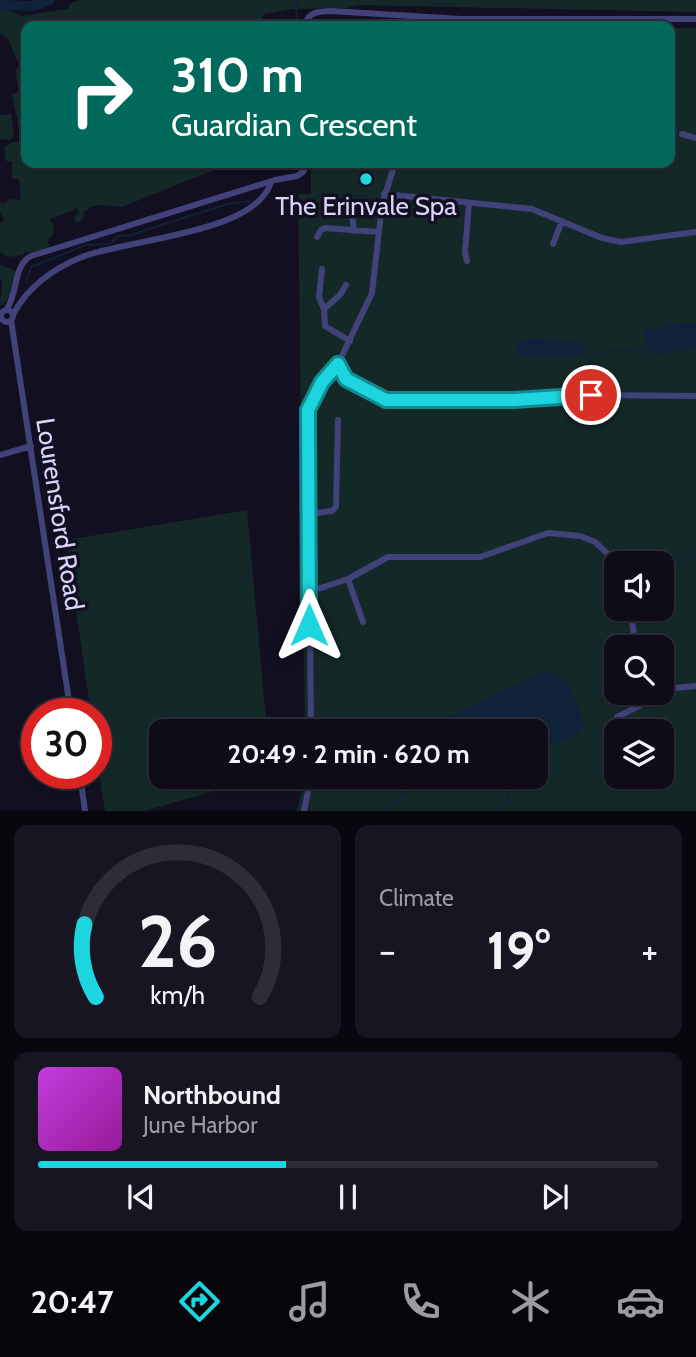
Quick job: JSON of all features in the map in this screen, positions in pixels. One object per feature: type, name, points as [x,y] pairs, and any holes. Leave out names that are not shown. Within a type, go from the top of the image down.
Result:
[{"type":"street","points":[[307,21],[309,15],[318,12],[414,17],[696,19]]},
{"type":"street","points":[[413,21],[414,17]]},
{"type":"street","points":[[414,17],[415,21]]},
{"type":"street","points":[[682,134],[696,138]]},
{"type":"street","name":"Lourensford Road","points":[[69,698],[10,315],[21,264],[32,256],[301,174],[303,168]]},
{"type":"street","points":[[311,719],[308,410],[327,374],[338,364],[373,288],[384,194],[393,168]]},
{"type":"street","points":[[10,315],[25,295],[71,262],[90,254],[201,228],[236,216],[258,203],[266,195],[271,182]]},
{"type":"street","points":[[384,194],[532,209],[603,238],[621,242],[696,232]]},
{"type":"street","points":[[350,200],[355,231]]},
{"type":"street","points":[[467,261],[465,252],[469,203]]},
{"type":"street","points":[[553,244],[562,222]]},
{"type":"street","points":[[317,237],[323,229],[379,232]]},
{"type":"street","points":[[322,269],[319,297],[324,309],[326,328],[350,341]]},
{"type":"street","points":[[324,309],[340,295],[345,285]]},
{"type":"street","points":[[338,364],[346,379]]},
{"type":"street","points":[[327,374],[346,379],[380,398],[391,401],[504,401],[591,395],[696,396]]},
{"type":"street","points":[[308,514],[332,511],[336,507],[338,420]]},
{"type":"street","points":[[0,455],[31,446]]},
{"type":"street","points":[[309,589],[348,579],[388,557],[480,557],[548,533],[580,536],[595,542],[605,551]]},
{"type":"street","points":[[348,579],[363,622]]},
{"type":"street","points":[[674,688],[696,685]]},
{"type":"street","points":[[617,717],[643,705]]},
{"type":"street","points":[[82,789],[85,811]]},
{"type":"street","points":[[304,811],[309,789]]},
{"type":"green space","points":[[79,0],[696,0],[696,12],[357,5],[347,8],[291,9],[264,14],[262,21],[21,21],[21,60],[17,61],[8,38],[0,33],[0,9],[8,9],[21,16],[68,9],[70,4]]},
{"type":"green space","points":[[675,28],[696,28],[696,811],[297,811],[302,789],[548,789],[548,719],[305,719],[298,194],[311,194],[311,168],[675,168]]},
{"type":"green space","points":[[21,68],[21,134],[12,94],[19,92],[15,69]]},
{"type":"green space","points":[[11,114],[14,136],[10,140],[0,139],[0,115]]},
{"type":"green space","points":[[12,142],[21,142],[21,168],[219,168],[122,207],[91,207],[84,212],[83,220],[76,222],[74,218],[79,212],[77,208],[49,220],[53,224],[54,232],[48,241],[49,248],[7,257],[0,252],[0,223],[4,221],[0,202],[3,204],[11,199],[21,200],[19,179],[12,179],[12,162],[6,161],[4,148]]},
{"type":"green space","points":[[0,265],[16,271],[11,295],[0,307],[2,281]]},
{"type":"green space","points":[[247,510],[266,719],[149,719],[149,789],[222,789],[144,811],[105,811],[102,789],[112,789],[112,698],[89,698],[66,540]]},
{"type":"water","points":[[682,322],[696,323],[696,348],[656,355],[651,353],[643,334],[644,330]]},
{"type":"water","points":[[535,338],[582,343],[585,351],[582,355],[556,357],[520,356],[515,350],[517,340]]},
{"type":"water","points":[[585,404],[598,405],[601,416],[599,424],[584,424]]},
{"type":"water","points":[[544,672],[555,673],[568,687],[581,711],[581,731],[548,746],[548,719],[447,719]]},
{"type":"waterway","points":[[0,5],[33,6],[50,0]]},
{"type":"waterway","points":[[296,21],[297,0]]},
{"type":"waterway","points":[[26,282],[31,267],[86,245],[109,244],[119,236],[131,235],[227,204],[250,201]]},
{"type":"waterway","points":[[584,391],[590,359],[596,353],[648,348]]},
{"type":"waterway","points":[[674,566],[696,553]]},
{"type":"waterway","points":[[383,811],[408,789]]},
{"type":"waterway","points":[[493,811],[506,801],[508,789]]},
{"type":"place","name":"The Erinvale Spa","points":[[366,179]]},
{"type":"route","points":[[309,625],[308,410],[327,374],[338,364],[346,379],[386,400],[514,400],[591,395]]}]
